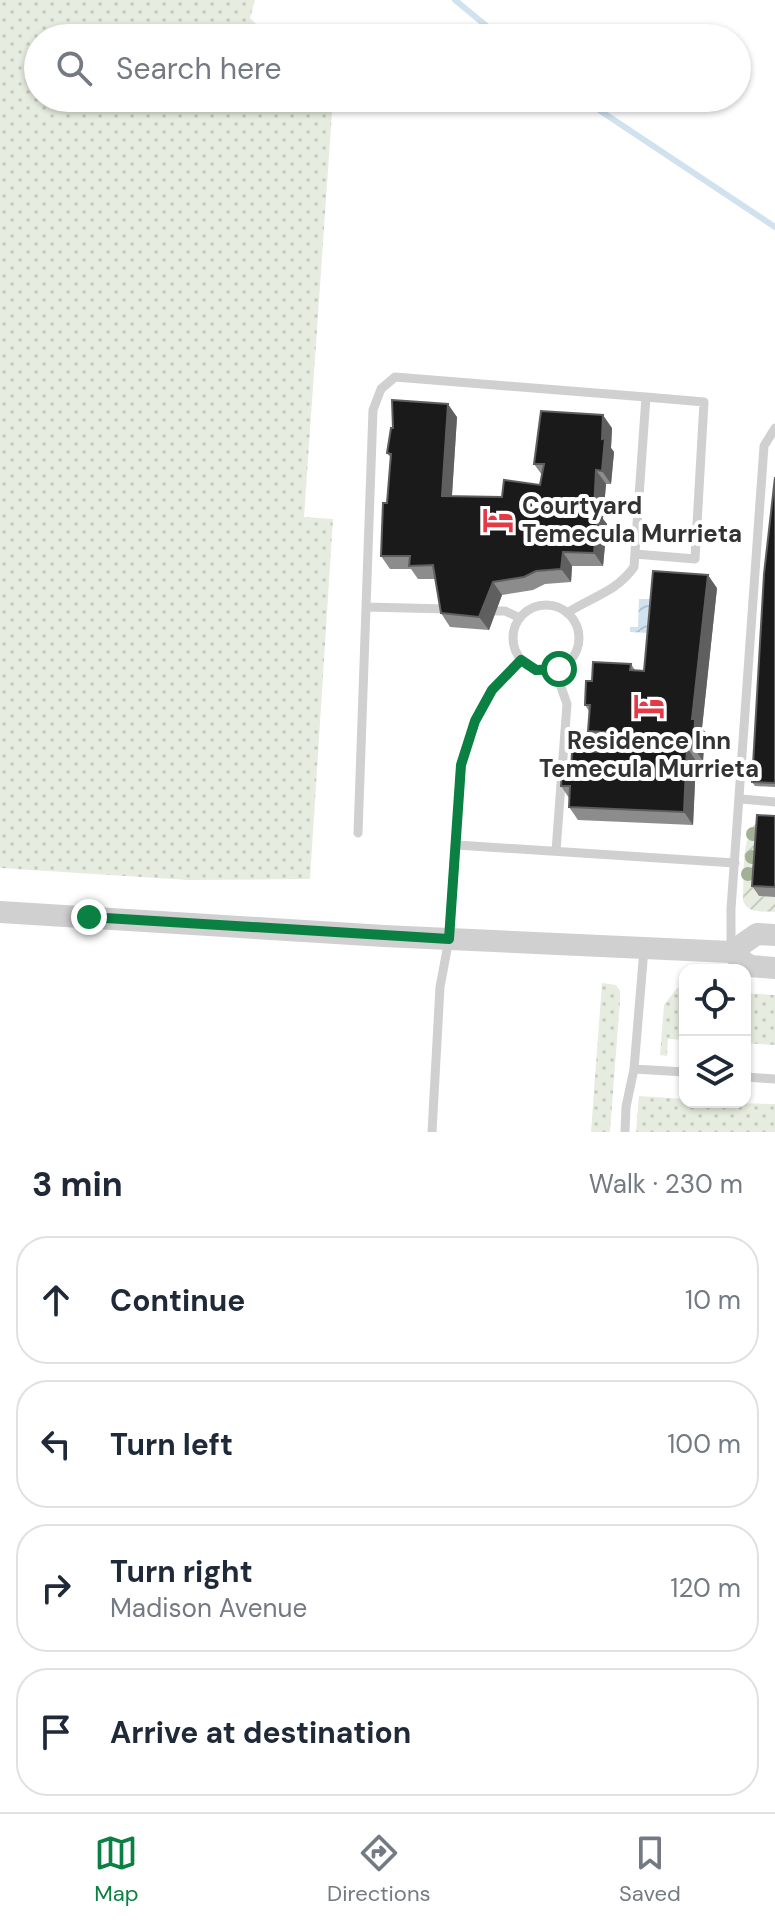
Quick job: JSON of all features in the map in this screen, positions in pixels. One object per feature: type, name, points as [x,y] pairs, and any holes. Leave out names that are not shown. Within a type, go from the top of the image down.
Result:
[{"type":"street","points":[[0,912],[449,939],[731,952],[750,966],[775,968]]},
{"type":"street","points":[[731,952],[757,934],[775,935]]},
{"type":"lane","points":[[358,833],[373,410],[381,389],[395,377],[704,402],[695,559],[635,554]]},
{"type":"lane","points":[[567,613],[623,582],[634,567],[646,397]]},
{"type":"lane","points":[[731,952],[731,909],[764,446],[775,428]]},
{"type":"lane","points":[[538,606],[554,606],[567,613],[578,632],[578,647],[571,660],[555,670],[536,670],[521,660],[513,637],[520,618],[538,606]]},
{"type":"lane","points":[[366,607],[447,609]]},
{"type":"lane","points":[[496,611],[505,611],[520,618]]},
{"type":"lane","points":[[432,1132],[440,987],[449,939],[461,765],[475,721],[492,690],[521,660]]},
{"type":"lane","points":[[555,670],[567,704],[556,851]]},
{"type":"lane","points":[[741,799],[775,802]]},
{"type":"lane","points":[[457,845],[735,863]]},
{"type":"lane","points":[[625,1132],[626,1107],[634,1069],[644,946]]},
{"type":"lane","points":[[634,1069],[679,1072]]},
{"type":"lane","points":[[751,1077],[775,1079]]},
{"type":"shaded area","points":[[0,0],[255,0],[250,18],[256,24],[24,24],[24,112],[332,112],[304,517],[333,519],[310,879],[188,880],[0,868]]},
{"type":"shaded area","points":[[775,816],[775,826],[759,825],[755,892],[760,896],[775,897],[775,912],[756,911],[748,908],[743,900],[746,848],[754,825],[763,818]]},
{"type":"shaded area","points":[[602,983],[616,985],[620,1000],[610,1132],[591,1132]]},
{"type":"shaded area","points":[[679,988],[679,1040],[668,1039],[667,1056],[660,1055],[664,1005]]},
{"type":"shaded area","points":[[751,993],[775,995],[775,1045],[751,1043]]},
{"type":"shaded area","points":[[639,1096],[679,1099],[679,1108],[751,1108],[751,1103],[775,1104],[775,1132],[636,1132]]},
{"type":"water","points":[[639,599],[652,599],[650,633],[630,632],[630,627],[638,627]]},
{"type":"building","name":"Courtyard Temecula Murrieta","points":[[392,400],[448,404],[442,496],[502,497],[504,480],[540,485],[544,464],[534,464],[541,411],[603,415],[602,439],[605,438],[602,471],[596,470],[594,511],[598,511],[594,553],[563,552],[561,569],[536,571],[524,577],[493,582],[479,617],[441,613],[433,565],[409,566],[410,556],[381,556],[383,503],[387,503],[391,454],[387,453],[393,428]]},
{"type":"building","points":[[775,477],[775,783],[752,782],[764,574]]},
{"type":"building","name":"Residence Inn Temecula Murrieta","points":[[653,571],[708,575],[692,719],[695,719],[694,748],[687,747],[684,812],[569,807],[570,786],[561,786],[562,771],[571,772],[572,751],[607,752],[607,745],[631,746],[632,734],[588,731],[590,705],[585,705],[586,681],[592,681],[593,662],[631,664],[630,670],[644,671]]},
{"type":"building","points":[[757,815],[775,816],[775,887],[752,886]]},
{"type":"waterway","points":[[455,0],[484,24]]},
{"type":"waterway","points":[[602,112],[775,227]]},
{"type":"place","name":"Courtyard Temecula Murrieta","points":[[498,520]]},
{"type":"place","name":"Residence Inn Temecula Murrieta","points":[[649,706]]},
{"type":"route","points":[[89,917],[449,939],[461,765],[475,721],[492,690],[521,660],[536,670],[559,669]]}]
